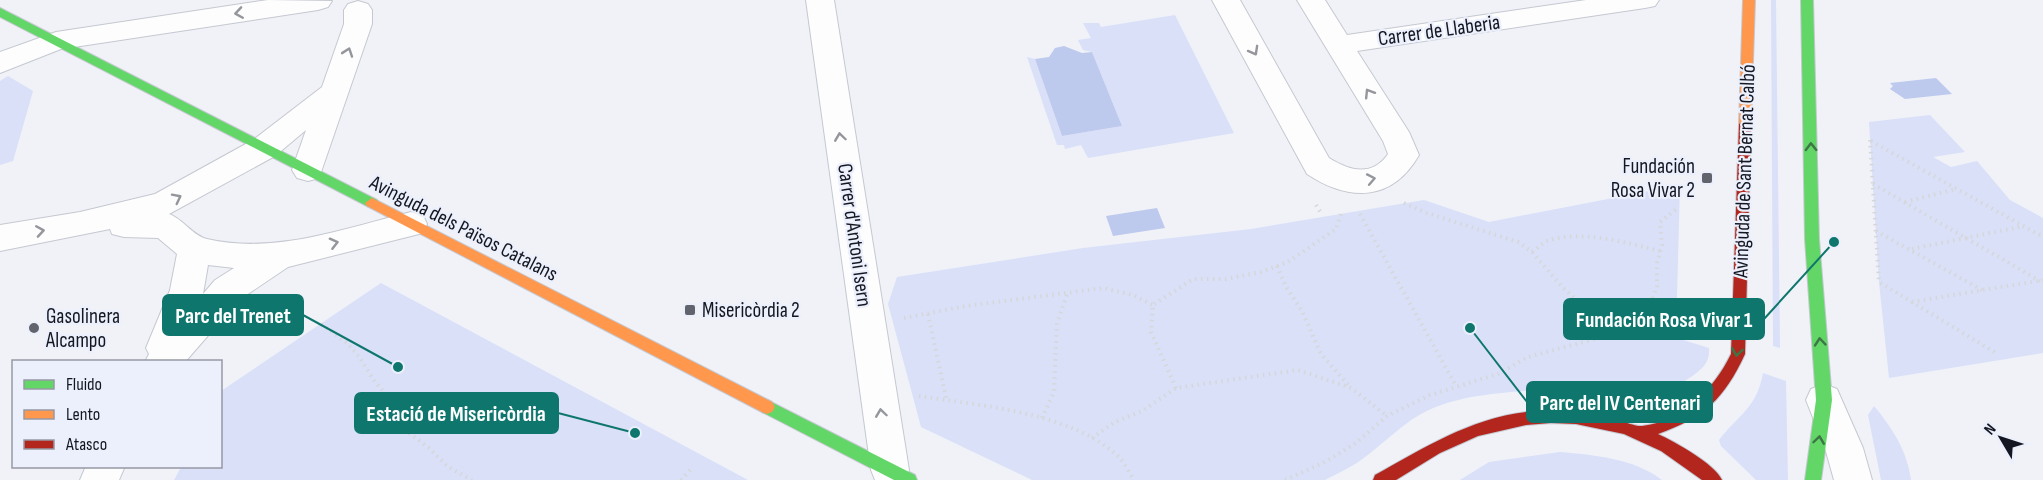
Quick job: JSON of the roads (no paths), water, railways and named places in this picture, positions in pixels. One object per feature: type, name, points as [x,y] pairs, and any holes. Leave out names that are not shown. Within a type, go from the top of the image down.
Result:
[{"type":"main road","name":"Avinguda de Sant Bernat Calbó","points":[[1641,433],[1690,415],[1718,394],[1729,379],[1738,354],[1749,0]]},
{"type":"main road","points":[[1807,0],[1812,239],[1824,400],[1813,480]]},
{"type":"main road","name":"Avinguda dels Països Catalans","points":[[0,12],[899,475]]},
{"type":"main road","points":[[1382,480],[1454,439],[1502,422],[1554,417],[1596,419],[1641,433],[1684,456],[1714,480]]},
{"type":"main road","points":[[1403,480],[1422,457]]},
{"type":"street","points":[[0,63],[56,41],[318,0],[318,9],[325,14],[339,15],[364,5]]},
{"type":"street","name":"Carrer d'Antoni Isern","points":[[820,0],[899,475]]},
{"type":"street","points":[[1226,0],[1318,166],[1332,176],[1348,182],[1376,180],[1396,170],[1404,155],[1398,140],[1311,0]]},
{"type":"street","name":"Carrer de Llaberia","points":[[1339,45],[1645,0]]},
{"type":"street","points":[[308,170],[364,5]]},
{"type":"street","points":[[0,238],[80,224],[164,204],[264,148],[334,93]]},
{"type":"street","points":[[80,224],[166,226],[194,250],[222,255],[278,257],[411,224]]},
{"type":"street","points":[[162,360],[187,290],[194,250]]},
{"type":"street","points":[[163,360],[227,290],[278,257]]},
{"type":"street","points":[[1824,400],[1844,448],[1853,480]]},
{"type":"place","name":"Fundación Rosa Vivar 2","points":[[1707,178]]},
{"type":"place","name":"Fundación Rosa Vivar 1","points":[[1834,242]]},
{"type":"place","name":"Misericòrdia 2","points":[[690,310]]},
{"type":"place","name":"Gasolinera Alcampo","points":[[34,328]]},
{"type":"place","name":"Parc del IV Centenari","points":[[1470,328]]},
{"type":"place","name":"Parc del Trenet","points":[[398,367]]},
{"type":"place","name":"Estació de Misericòrdia","points":[[635,433]]}]
